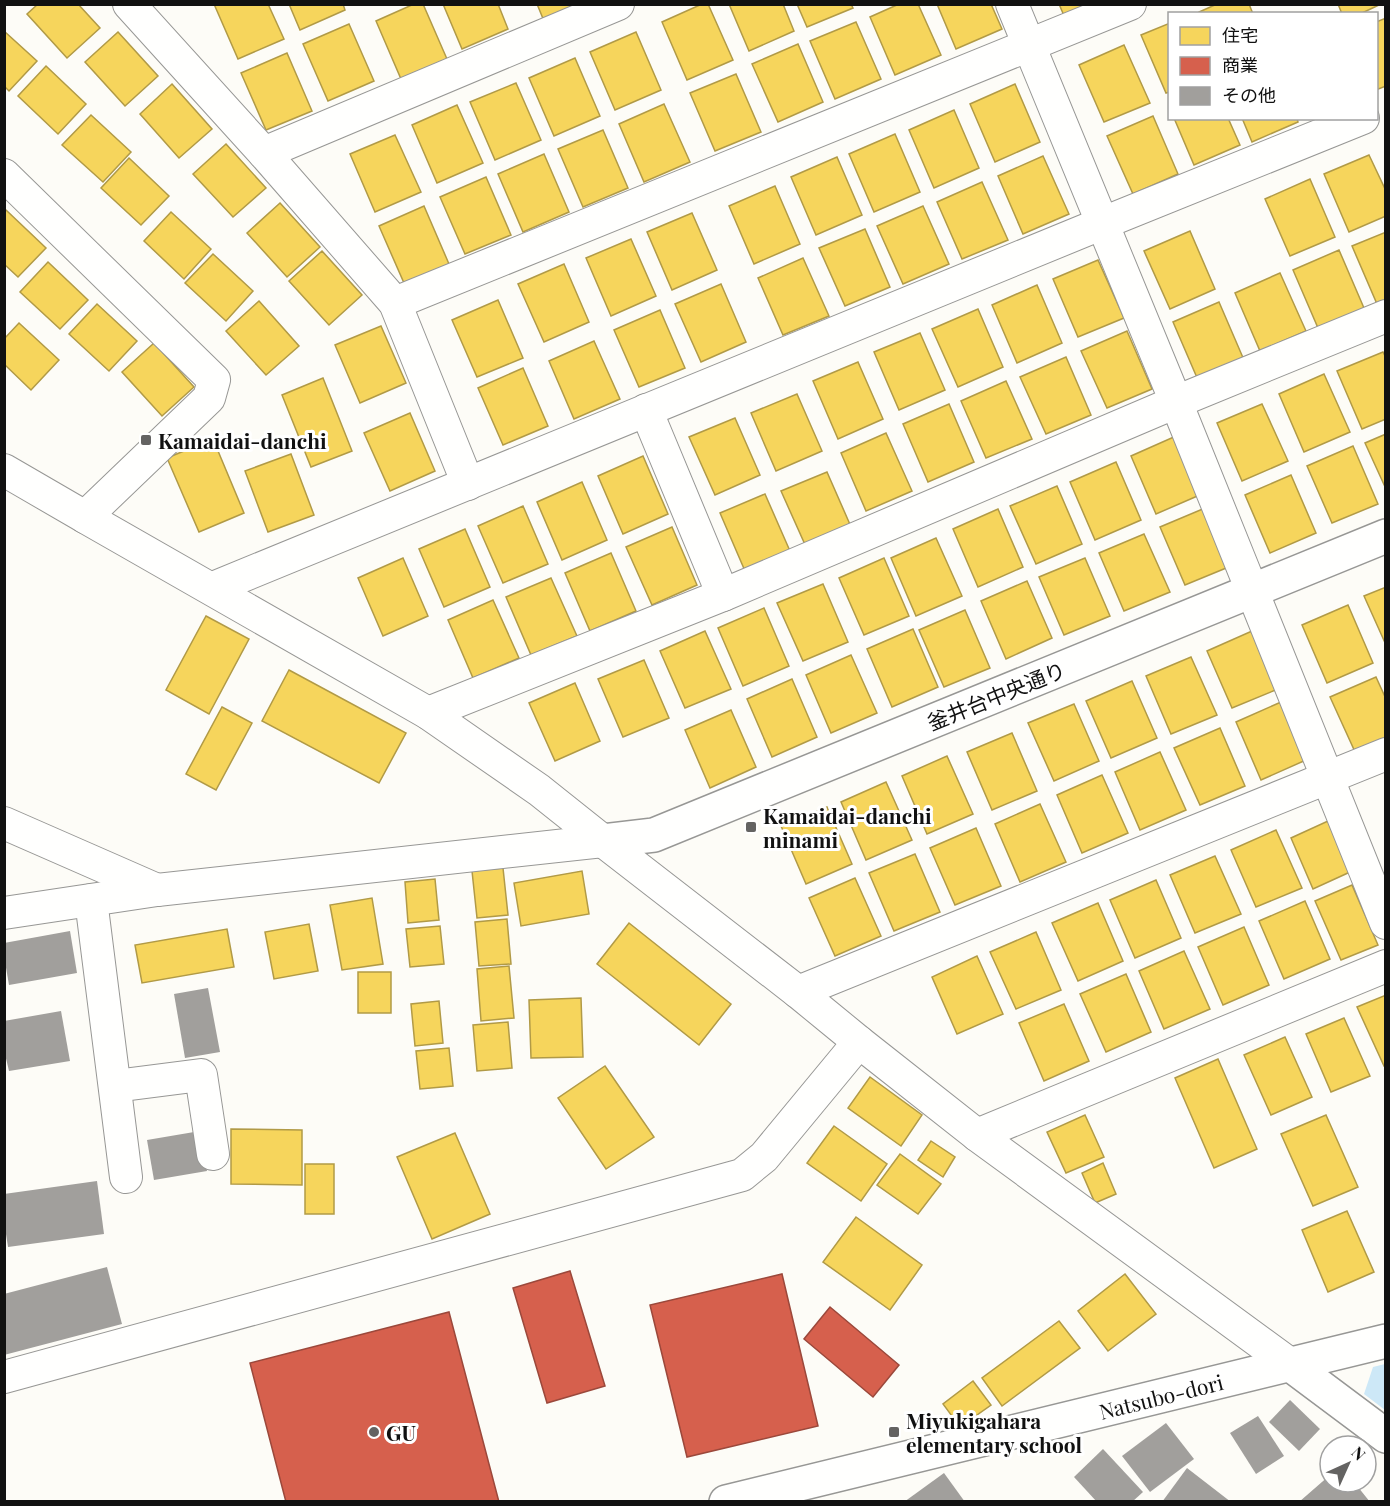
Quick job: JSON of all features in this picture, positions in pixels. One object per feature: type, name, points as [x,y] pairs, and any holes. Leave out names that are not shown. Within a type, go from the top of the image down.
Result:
[{"type":"street","points":[[264,153],[618,4]]},
{"type":"street","points":[[1012,4],[1176,402],[1386,923]]},
{"type":"street","points":[[395,303],[1130,4]]},
{"type":"street","points":[[141,8],[395,303],[468,483]]},
{"type":"street","points":[[213,588],[1358,120]]},
{"type":"street","points":[[4,175],[214,380],[209,398],[85,517]]},
{"type":"street","points":[[428,713],[723,595],[1176,402],[1386,316]]},
{"type":"street","points":[[646,410],[723,595]]},
{"type":"street","points":[[4,470],[428,713],[539,790],[977,1135],[1386,1437]]},
{"type":"street","name":"釜井台中央通り","points":[[603,841],[654,835],[1386,536]]},
{"type":"street","points":[[798,992],[1386,754]]},
{"type":"street","points":[[4,823],[157,890]]},
{"type":"street","points":[[4,913],[157,890],[603,841]]},
{"type":"street","points":[[91,900],[126,1178]]},
{"type":"street","points":[[977,1135],[1386,966]]},
{"type":"street","points":[[4,1377],[742,1175],[764,1157],[859,1042]]},
{"type":"street","points":[[115,1086],[201,1075],[213,1154]]},
{"type":"street","name":"Natsubo-dori","points":[[726,1502],[1386,1341]]},
{"type":"water","points":[[1386,1364],[1385,1410],[1364,1394],[1373,1367]]},
{"type":"building: 住宅","points":[[38,4],[78,4],[100,28],[67,58],[27,14]]},
{"type":"building: 住宅","points":[[214,4],[268,4],[284,39],[238,59]]},
{"type":"building: 住宅","points":[[289,4],[343,4],[345,10],[300,30]]},
{"type":"building: 住宅","points":[[414,4],[423,4],[447,59],[401,79],[376,21]]},
{"type":"building: 住宅","points":[[443,4],[498,4],[508,29],[462,49]]},
{"type":"building: 住宅","points":[[537,4],[582,4],[544,21]]},
{"type":"building: 住宅","points":[[702,4],[708,4],[733,60],[687,80],[662,22]]},
{"type":"building: 住宅","points":[[729,4],[783,4],[794,31],[749,51]]},
{"type":"building: 住宅","points":[[797,4],[851,4],[853,8],[807,27]]},
{"type":"building: 住宅","points":[[899,4],[918,4],[941,55],[895,75],[870,17]]},
{"type":"building: 住宅","points":[[937,4],[991,4],[1002,29],[956,49]]},
{"type":"building: 住宅","points":[[1059,4],[1097,4],[1065,18]]},
{"type":"building: 住宅","points":[[1217,4],[1249,4],[1252,12],[1199,12]]},
{"type":"building: 住宅","points":[[1338,4],[1381,4],[1364,12],[1341,12]]},
{"type":"building: 住宅","points":[[1386,18],[1386,86],[1378,89],[1378,21]]},
{"type":"building: 住宅","points":[[856,22],[881,79],[835,99],[810,41]]},
{"type":"building: 住宅","points":[[349,24],[374,81],[328,101],[303,44]]},
{"type":"building: 住宅","points":[[1168,24],[1168,92],[1166,93],[1141,35]]},
{"type":"building: 住宅","points":[[4,31],[37,61],[9,91],[4,86]]},
{"type":"building: 住宅","points":[[118,32],[158,76],[125,106],[85,62]]},
{"type":"building: 住宅","points":[[636,32],[661,90],[615,110],[590,52]]},
{"type":"building: 住宅","points":[[798,44],[823,102],[778,122],[752,64]]},
{"type":"building: 住宅","points":[[1124,45],[1150,103],[1104,122],[1079,65]]},
{"type":"building: 住宅","points":[[287,53],[312,111],[266,130],[241,73]]},
{"type":"building: 住宅","points":[[575,58],[600,116],[554,136],[529,78]]},
{"type":"building: 住宅","points":[[46,66],[86,104],[58,134],[18,96]]},
{"type":"building: 住宅","points":[[736,74],[761,132],[715,151],[690,93]]},
{"type":"building: 住宅","points":[[516,83],[541,140],[495,160],[470,102]]},
{"type":"building: 住宅","points":[[172,84],[212,129],[179,158],[140,114]]},
{"type":"building: 住宅","points":[[1015,84],[1040,142],[995,162],[970,104]]},
{"type":"building: 住宅","points":[[664,104],[690,162],[644,182],[619,124]]},
{"type":"building: 住宅","points":[[457,105],[483,163],[437,183],[412,125]]},
{"type":"building: 住宅","points":[[954,110],[979,168],[934,188],[909,130]]},
{"type":"building: 住宅","points":[[91,115],[131,152],[103,182],[62,145]]},
{"type":"building: 住宅","points":[[1153,116],[1178,174],[1133,194],[1107,136]]},
{"type":"building: 住宅","points":[[1175,120],[1229,120],[1240,145],[1194,165]]},
{"type":"building: 住宅","points":[[1243,120],[1298,120],[1298,122],[1252,142]]},
{"type":"building: 住宅","points":[[603,130],[628,188],[583,207],[558,149]]},
{"type":"building: 住宅","points":[[895,134],[920,192],[874,212],[849,154]]},
{"type":"building: 住宅","points":[[395,135],[421,192],[375,212],[350,154]]},
{"type":"building: 住宅","points":[[226,144],[266,188],[233,217],[193,174]]},
{"type":"building: 住宅","points":[[544,154],[569,212],[523,232],[498,174]]},
{"type":"building: 住宅","points":[[1369,155],[1386,191],[1386,216],[1349,232],[1324,174]]},
{"type":"building: 住宅","points":[[1043,156],[1069,214],[1023,234],[998,176]]},
{"type":"building: 住宅","points":[[837,157],[862,215],[816,235],[791,177]]},
{"type":"building: 住宅","points":[[129,158],[169,196],[141,225],[101,188]]},
{"type":"building: 住宅","points":[[486,177],[511,235],[465,254],[440,197]]},
{"type":"building: 住宅","points":[[1310,179],[1335,237],[1290,256],[1265,199]]},
{"type":"building: 住宅","points":[[982,182],[1008,240],[962,259],[937,202]]},
{"type":"building: 住宅","points":[[775,186],[800,244],[754,264],[729,206]]},
{"type":"building: 住宅","points":[[280,203],[320,247],[287,277],[247,233]]},
{"type":"building: 住宅","points":[[424,206],[449,264],[404,283],[379,226]]},
{"type":"building: 住宅","points":[[923,206],[949,264],[903,284],[877,226]]},
{"type":"building: 住宅","points":[[6,210],[46,248],[18,277],[4,264],[4,212]]},
{"type":"building: 住宅","points":[[171,212],[211,249],[184,279],[144,241]]},
{"type":"building: 住宅","points":[[692,213],[717,270],[672,290],[647,232]]},
{"type":"building: 住宅","points":[[865,229],[890,287],[845,306],[819,248]]},
{"type":"building: 住宅","points":[[1190,231],[1215,289],[1170,309],[1144,251]]},
{"type":"building: 住宅","points":[[1386,232],[1386,300],[1377,304],[1352,246]]},
{"type":"building: 住宅","points":[[631,239],[656,296],[611,316],[586,258]]},
{"type":"building: 住宅","points":[[1339,250],[1364,308],[1318,328],[1293,270]]},
{"type":"building: 住宅","points":[[322,251],[362,295],[329,325],[289,281]]},
{"type":"building: 住宅","points":[[213,254],[253,291],[226,321],[185,283]]},
{"type":"building: 住宅","points":[[803,258],[829,316],[783,335],[758,278]]},
{"type":"building: 住宅","points":[[1098,260],[1124,318],[1078,337],[1053,279]]},
{"type":"building: 住宅","points":[[48,262],[88,300],[60,329],[20,292]]},
{"type":"building: 住宅","points":[[564,264],[589,322],[544,342],[518,284]]},
{"type":"building: 住宅","points":[[1280,273],[1306,331],[1260,351],[1235,293]]},
{"type":"building: 住宅","points":[[721,284],[746,342],[701,362],[675,304]]},
{"type":"building: 住宅","points":[[1037,285],[1062,343],[1017,363],[992,305]]},
{"type":"building: 住宅","points":[[498,300],[523,358],[477,377],[452,320]]},
{"type":"building: 住宅","points":[[259,301],[299,346],[266,375],[226,331]]},
{"type":"building: 住宅","points":[[1219,302],[1244,360],[1198,380],[1173,322]]},
{"type":"building: 住宅","points":[[97,304],[137,341],[109,371],[69,334]]},
{"type":"building: 住宅","points":[[978,309],[1003,367],[958,387],[932,329]]},
{"type":"building: 住宅","points":[[660,310],[685,368],[639,387],[614,330]]},
{"type":"building: 住宅","points":[[19,323],[59,360],[31,390],[4,364],[4,339]]},
{"type":"building: 住宅","points":[[381,326],[406,383],[360,403],[335,345]]},
{"type":"building: 住宅","points":[[1127,331],[1152,389],[1107,408],[1081,351]]},
{"type":"building: 住宅","points":[[920,333],[945,390],[899,410],[874,352]]},
{"type":"building: 住宅","points":[[594,341],[620,399],[574,419],[549,361]]},
{"type":"building: 住宅","points":[[154,343],[194,387],[162,416],[122,372]]},
{"type":"building: 住宅","points":[[1383,352],[1386,358],[1386,419],[1362,429],[1337,371]]},
{"type":"building: 住宅","points":[[1066,357],[1091,415],[1046,434],[1020,377]]},
{"type":"building: 住宅","points":[[858,362],[883,419],[838,439],[813,381]]},
{"type":"building: 住宅","points":[[523,368],[548,426],[503,445],[478,388]]},
{"type":"building: 住宅","points":[[1324,374],[1350,432],[1304,452],[1279,394]]},
{"type":"building: 住宅","points":[[323,378],[352,451],[311,467],[282,395]]},
{"type":"building: 住宅","points":[[1006,381],[1032,439],[986,458],[961,401]]},
{"type":"building: 住宅","points":[[797,394],[822,451],[776,471],[751,413]]},
{"type":"building: 住宅","points":[[949,404],[974,462],[928,482],[903,424]]},
{"type":"building: 住宅","points":[[1262,404],[1288,461],[1242,481],[1217,423]]},
{"type":"building: 住宅","points":[[410,413],[435,471],[390,491],[364,433]]},
{"type":"building: 住宅","points":[[735,418],[760,475],[715,495],[689,437]]},
{"type":"building: 住宅","points":[[886,433],[912,491],[866,511],[841,453]]},
{"type":"building: 住宅","points":[[1386,434],[1386,489],[1365,443]]},
{"type":"building: 住宅","points":[[1176,436],[1202,494],[1156,514],[1131,456]]},
{"type":"building: 住宅","points":[[213,439],[244,513],[199,532],[167,458]]},
{"type":"building: 住宅","points":[[1353,446],[1378,504],[1332,523],[1307,466]]},
{"type":"building: 住宅","points":[[291,454],[314,515],[268,532],[245,471]]},
{"type":"building: 住宅","points":[[643,456],[668,514],[623,534],[598,476]]},
{"type":"building: 住宅","points":[[1116,462],[1141,520],[1095,540],[1070,482]]},
{"type":"building: 住宅","points":[[827,472],[852,529],[807,549],[781,491]]},
{"type":"building: 住宅","points":[[1291,475],[1316,533],[1270,553],[1245,495]]},
{"type":"building: 住宅","points":[[582,482],[607,540],[562,560],[537,502]]},
{"type":"building: 住宅","points":[[1057,486],[1082,544],[1036,564],[1010,506]]},
{"type":"building: 住宅","points":[[765,494],[790,551],[745,571],[720,513]]},
{"type":"building: 住宅","points":[[523,506],[548,564],[503,583],[478,526]]},
{"type":"building: 住宅","points":[[1205,508],[1231,566],[1185,585],[1160,527]]},
{"type":"building: 住宅","points":[[998,509],[1023,567],[978,587],[953,529]]},
{"type":"building: 住宅","points":[[672,527],[697,585],[652,605],[626,547]]},
{"type":"building: 住宅","points":[[465,529],[490,587],[444,607],[419,549]]},
{"type":"building: 住宅","points":[[1144,534],[1170,592],[1124,611],[1099,553]]},
{"type":"building: 住宅","points":[[936,538],[962,596],[916,616],[891,558]]},
{"type":"building: 住宅","points":[[611,553],[636,611],[590,631],[565,573]]},
{"type":"building: 住宅","points":[[403,558],[428,616],[383,636],[358,578]]},
{"type":"building: 住宅","points":[[884,558],[909,616],[864,635],[839,578]]},
{"type":"building: 住宅","points":[[1085,558],[1110,616],[1064,635],[1039,577]]},
{"type":"building: 住宅","points":[[551,578],[577,636],[531,655],[506,597]]},
{"type":"building: 住宅","points":[[1027,581],[1052,638],[1006,659],[981,601]]},
{"type":"building: 住宅","points":[[823,584],[848,642],[803,661],[777,603]]},
{"type":"building: 住宅","points":[[1386,587],[1386,645],[1364,596]]},
{"type":"building: 住宅","points":[[493,600],[519,658],[473,678],[448,620]]},
{"type":"building: 住宅","points":[[1348,605],[1373,663],[1327,683],[1302,625]]},
{"type":"building: 住宅","points":[[764,608],[789,666],[743,686],[718,628]]},
{"type":"building: 住宅","points":[[965,610],[990,668],[944,687],[919,630]]},
{"type":"building: 住宅","points":[[206,616],[249,639],[209,714],[166,690]]},
{"type":"building: 住宅","points":[[913,629],[938,687],[892,707],[867,649]]},
{"type":"building: 住宅","points":[[705,631],[731,689],[685,708],[660,651]]},
{"type":"building: 住宅","points":[[1252,631],[1278,689],[1232,708],[1207,651]]},
{"type":"building: 住宅","points":[[851,655],[877,713],[831,733],[806,675]]},
{"type":"building: 住宅","points":[[1191,657],[1217,715],[1171,734],[1146,676]]},
{"type":"building: 住宅","points":[[644,660],[669,718],[623,737],[598,679]]},
{"type":"building: 住宅","points":[[289,670],[406,733],[379,783],[262,721]]},
{"type":"building: 住宅","points":[[1376,677],[1386,699],[1386,741],[1356,754],[1330,697]]},
{"type":"building: 住宅","points":[[792,679],[817,737],[772,757],[747,699]]},
{"type":"building: 住宅","points":[[1132,681],[1157,738],[1111,758],[1086,701]]},
{"type":"building: 住宅","points":[[575,683],[600,741],[555,761],[529,703]]},
{"type":"building: 住宅","points":[[1281,702],[1306,760],[1261,780],[1236,722]]},
{"type":"building: 住宅","points":[[1074,704],[1099,761],[1054,781],[1028,723]]},
{"type":"building: 住宅","points":[[222,707],[252,723],[216,790],[186,774]]},
{"type":"building: 住宅","points":[[731,710],[756,767],[710,788],[685,730]]},
{"type":"building: 住宅","points":[[1220,728],[1245,786],[1200,805],[1174,748]]},
{"type":"building: 住宅","points":[[1012,733],[1037,791],[992,810],[967,752]]},
{"type":"building: 住宅","points":[[1160,752],[1186,810],[1140,830],[1115,772]]},
{"type":"building: 住宅","points":[[947,756],[973,814],[927,834],[902,776]]},
{"type":"building: 住宅","points":[[1102,775],[1128,833],[1082,853],[1057,795]]},
{"type":"building: 住宅","points":[[886,782],[912,840],[866,860],[841,802]]},
{"type":"building: 住宅","points":[[1040,804],[1066,862],[1020,882],[995,824]]},
{"type":"building: 住宅","points":[[827,807],[852,864],[806,884],[781,826]]},
{"type":"building: 住宅","points":[[1328,821],[1350,872],[1313,889],[1291,838]]},
{"type":"building: 住宅","points":[[976,828],[1001,886],[955,905],[930,848]]},
{"type":"building: 住宅","points":[[1276,830],[1302,888],[1256,907],[1231,850]]},
{"type":"building: 住宅","points":[[915,854],[940,912],[894,931],[869,873]]},
{"type":"building: 住宅","points":[[1215,856],[1241,914],[1195,933],[1170,875]]},
{"type":"building: 住宅","points":[[503,868],[508,915],[477,918],[472,871]]},
{"type":"building: 住宅","points":[[582,871],[589,914],[521,926],[514,883]]},
{"type":"building: 住宅","points":[[855,878],[881,936],[835,956],[809,898]]},
{"type":"building: 住宅","points":[[435,879],[439,920],[408,923],[405,882]]},
{"type":"building: 住宅","points":[[1156,880],[1181,938],[1135,958],[1110,900]]},
{"type":"building: 住宅","points":[[1352,885],[1378,945],[1341,960],[1315,901]]},
{"type":"building: 住宅","points":[[372,898],[383,964],[342,970],[330,905]]},
{"type":"building: 住宅","points":[[1305,901],[1330,959],[1284,979],[1259,921]]},
{"type":"building: 住宅","points":[[1098,903],[1123,961],[1078,981],[1052,923]]},
{"type":"building: 住宅","points":[[507,919],[511,964],[479,966],[475,922]]},
{"type":"building: 住宅","points":[[629,923],[731,1004],[699,1045],[597,964]]},
{"type":"building: 住宅","points":[[309,924],[318,971],[274,979],[265,932]]},
{"type":"building: 住宅","points":[[440,926],[444,964],[410,967],[406,929]]},
{"type":"building: 住宅","points":[[1244,927],[1269,985],[1223,1005],[1198,947]]},
{"type":"building: 住宅","points":[[227,929],[234,967],[142,983],[135,945]]},
{"type":"building: 住宅","points":[[1036,932],[1061,990],[1016,1009],[990,952]]},
{"type":"building: 住宅","points":[[1184,951],[1210,1009],[1164,1029],[1139,971]]},
{"type":"building: 住宅","points":[[977,956],[1003,1014],[957,1034],[932,977]]},
{"type":"building: 住宅","points":[[509,966],[514,1018],[481,1021],[477,969]]},
{"type":"building: 住宅","points":[[358,972],[391,972],[391,1013],[358,1013]]},
{"type":"building: 住宅","points":[[1126,974],[1151,1032],[1106,1052],[1080,994]]},
{"type":"building: 住宅","points":[[1386,995],[1386,1065],[1384,1066],[1357,1007]]},
{"type":"building: 住宅","points":[[581,998],[583,1057],[531,1058],[529,1000]]},
{"type":"building: 住宅","points":[[439,1001],[443,1043],[415,1046],[411,1004]]},
{"type":"building: 住宅","points":[[1064,1004],[1089,1061],[1044,1081],[1019,1023]]},
{"type":"building: 住宅","points":[[1344,1018],[1370,1076],[1331,1092],[1306,1034]]},
{"type":"building: 住宅","points":[[508,1022],[512,1068],[477,1071],[473,1025]]},
{"type":"building: 住宅","points":[[1285,1037],[1312,1097],[1271,1115],[1244,1055]]},
{"type":"building: 住宅","points":[[449,1048],[453,1086],[420,1089],[416,1051]]},
{"type":"building: 住宅","points":[[1218,1059],[1257,1149],[1214,1168],[1175,1078]]},
{"type":"building: 住宅","points":[[605,1066],[654,1137],[606,1169],[558,1098]]},
{"type":"building: 住宅","points":[[870,1077],[922,1115],[901,1146],[848,1108]]},
{"type":"building: 住宅","points":[[1085,1115],[1104,1157],[1066,1173],[1047,1132]]},
{"type":"building: 住宅","points":[[1326,1115],[1358,1187],[1313,1206],[1281,1134]]},
{"type":"building: 住宅","points":[[834,1126],[887,1164],[861,1201],[807,1163]]},
{"type":"building: 住宅","points":[[231,1129],[302,1130],[302,1185],[231,1184]]},
{"type":"building: 住宅","points":[[455,1133],[490,1214],[432,1239],[397,1157]]},
{"type":"building: 住宅","points":[[931,1141],[955,1157],[943,1177],[918,1160]]},
{"type":"building: 住宅","points":[[900,1154],[941,1184],[918,1214],[877,1185]]},
{"type":"building: 住宅","points":[[1103,1163],[1116,1194],[1095,1203],[1082,1173]]},
{"type":"building: 住宅","points":[[305,1164],[334,1164],[334,1214],[305,1214]]},
{"type":"building: 住宅","points":[[1347,1211],[1374,1272],[1328,1292],[1302,1230]]},
{"type":"building: 住宅","points":[[856,1217],[922,1265],[890,1310],[823,1262]]},
{"type":"building: 住宅","points":[[1125,1274],[1156,1314],[1108,1351],[1078,1311]]},
{"type":"building: 住宅","points":[[1059,1321],[1080,1348],[1002,1406],[982,1378]]},
{"type":"building: 住宅","points":[[973,1381],[991,1405],[960,1427],[943,1404]]},
{"type":"building: 商業","points":[[570,1271],[605,1386],[547,1403],[513,1288]]},
{"type":"building: 商業","points":[[782,1274],[818,1426],[687,1457],[650,1305]]},
{"type":"building: 商業","points":[[830,1307],[899,1365],[873,1397],[804,1339]]},
{"type":"building: 商業","name":"GU","points":[[449,1312],[499,1502],[286,1502],[250,1363]]},
{"type":"building: その他","points":[[70,931],[77,973],[9,985],[4,943]]},
{"type":"building: その他","points":[[208,988],[220,1052],[185,1058],[174,994]]},
{"type":"building: その他","points":[[61,1011],[70,1061],[9,1071],[4,1050],[4,1021]]},
{"type":"building: その他","points":[[200,1131],[207,1171],[154,1180],[147,1140]]},
{"type":"building: その他","points":[[97,1181],[104,1234],[8,1247],[4,1221],[4,1194]]},
{"type":"building: その他","points":[[107,1267],[122,1324],[4,1355],[4,1294]]},
{"type":"building: その他","points":[[1290,1400],[1320,1429],[1299,1451],[1269,1422]]},
{"type":"building: その他","points":[[1258,1416],[1284,1456],[1256,1474],[1230,1433]]},
{"type":"building: その他","points":[[1166,1423],[1194,1459],[1150,1492],[1122,1456]]},
{"type":"building: その他","points":[[1103,1449],[1143,1492],[1132,1502],[1097,1502],[1074,1477]]},
{"type":"building: その他","points":[[1187,1468],[1231,1502],[1162,1502]]},
{"type":"building: その他","points":[[944,1473],[965,1502],[904,1502]]},
{"type":"building: その他","points":[[1318,1485],[1318,1494],[1364,1494],[1370,1502],[1299,1502]]},
{"type":"place","name":"Kamaidai-danchi","points":[[146,440]]},
{"type":"place","name":"Kamaidai-danchi minami","points":[[751,827]]},
{"type":"place","name":"GU","points":[[374,1432]]},
{"type":"place","name":"Miyukigahara elementary school","points":[[894,1432]]}]
